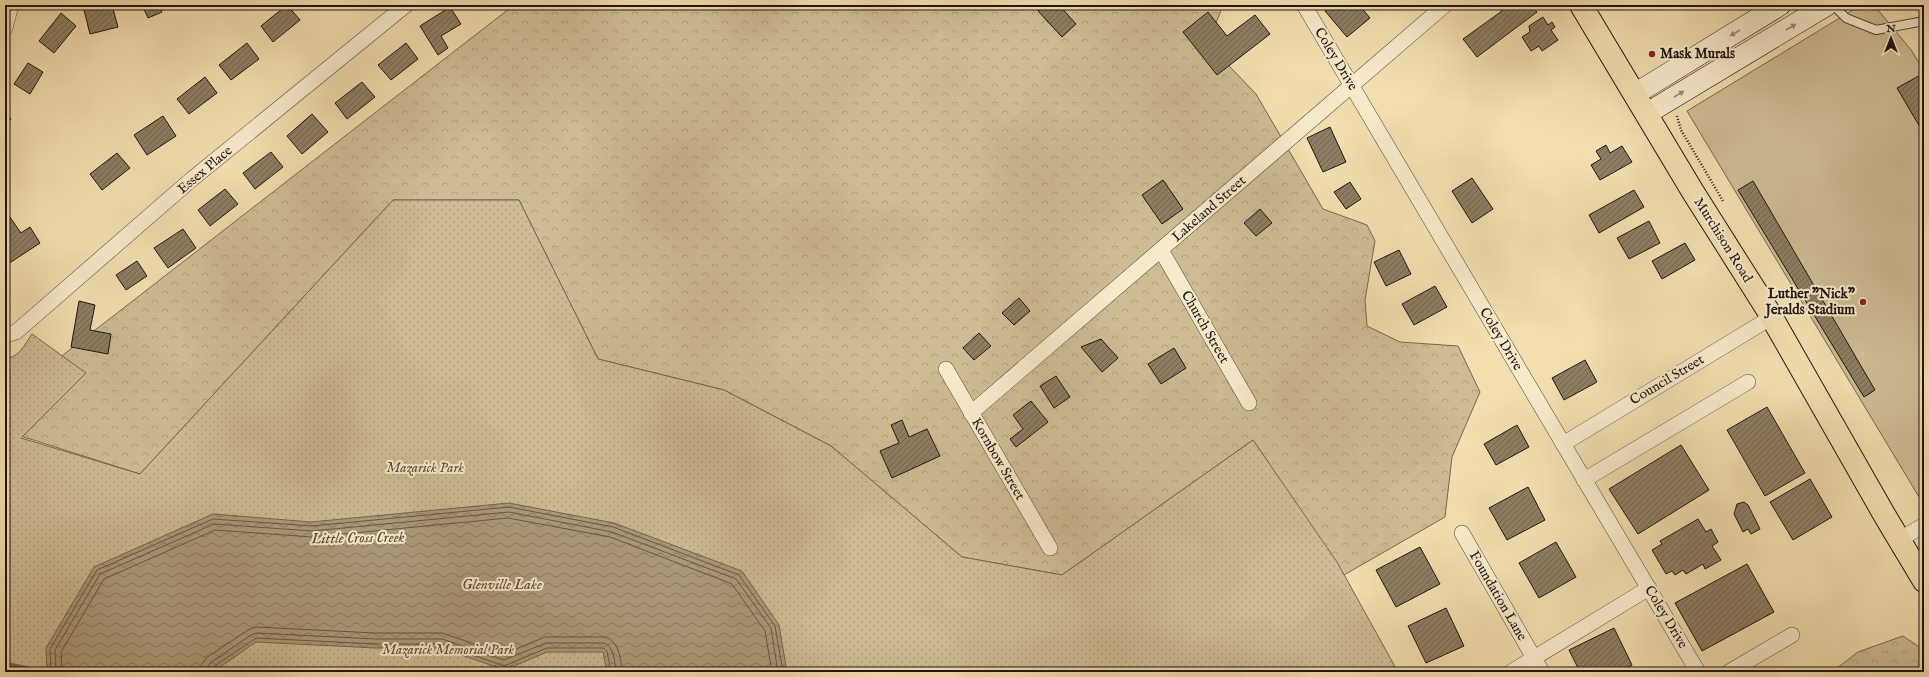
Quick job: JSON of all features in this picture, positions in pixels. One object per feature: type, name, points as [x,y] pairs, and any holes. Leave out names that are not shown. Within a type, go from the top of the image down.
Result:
[{"type":"main road","name":"Murchison Road","points":[[1581,5],[1646,114],[1772,317],[1899,540],[1924,581]]},
{"type":"street","points":[[5,28],[10,5]]},
{"type":"street","name":"Essex Place","points":[[5,335],[16,332],[192,179],[406,5]]},
{"type":"street","name":"Coley Drive","points":[[1304,5],[1698,672]]},
{"type":"street","name":"Lakeland Street","points":[[971,413],[1445,5]]},
{"type":"street","points":[[1635,94],[1780,5]]},
{"type":"street","points":[[1646,114],[1827,5]]},
{"type":"street","name":"Church Street","points":[[1161,250],[1249,403]]},
{"type":"street","name":"Council Street","points":[[1563,444],[1772,317]]},
{"type":"street","name":"Kornbow Street","points":[[946,369],[1050,548]]},
{"type":"street","points":[[1584,480],[1748,382]]},
{"type":"street","points":[[1899,540],[1924,525]]},
{"type":"street","name":"Foundation Lane","points":[[1462,533],[1542,672]]},
{"type":"street","points":[[1511,672],[1535,659],[1649,588]]},
{"type":"street","points":[[1730,672],[1792,635]]},
{"type":"lane","points":[[1833,5],[1846,18],[1876,30],[1924,21]]},
{"type":"path","points":[[1677,111],[1677,120],[1681,130],[1725,204]]},
{"type":"green space","points":[[514,5],[1223,5],[1208,44],[1256,94],[1323,209],[1367,225],[1375,241],[1365,300],[1367,326],[1400,342],[1458,346],[1480,392],[1452,457],[1445,517],[1344,575],[1253,440],[1062,575],[962,557],[831,446],[724,390],[598,359],[519,200],[393,200],[140,474],[5,431],[5,400]]},
{"type":"green space","name":"Luther \"Nick\" Jeralds Stadium","points":[[1861,5],[1874,5],[1912,51],[1924,71],[1924,493],[1919,497],[1687,111]]},
{"type":"green space","name":"Mazarick Park","points":[[393,200],[519,200],[598,359],[724,390],[831,446],[962,557],[1062,575],[1253,440],[1337,562],[1398,672],[5,672],[5,359],[18,353],[24,347],[32,334],[86,373],[21,438],[140,474]]},
{"type":"green space","points":[[1903,636],[1924,650],[1924,672],[1832,672],[1858,652]]},
{"type":"water","name":"Glenville Lake","points":[[509,503],[614,523],[742,571],[779,625],[787,672],[607,672],[603,652],[547,652],[505,670],[441,648],[375,648],[256,642],[213,672],[47,672],[46,648],[94,567],[213,514],[311,522]]},
{"type":"building","points":[[112,5],[118,27],[90,34],[83,6]]},
{"type":"building","points":[[142,5],[159,5],[162,12],[148,18]]},
{"type":"building","points":[[287,5],[300,20],[273,42],[261,26]]},
{"type":"building","points":[[1045,5],[1059,5],[1076,24],[1062,37],[1038,11]]},
{"type":"building","points":[[1333,5],[1359,5],[1370,18],[1347,37],[1325,11]]},
{"type":"building","points":[[1497,5],[1531,5],[1537,12],[1477,57],[1463,39],[1502,11]]},
{"type":"building","points":[[450,7],[461,24],[441,36],[448,48],[438,55],[420,26]]},
{"type":"building","points":[[1208,12],[1227,36],[1255,15],[1270,34],[1217,75],[1183,32]]},
{"type":"building","points":[[61,13],[76,26],[54,53],[39,41]]},
{"type":"building","points":[[1543,17],[1548,25],[1552,22],[1555,27],[1551,30],[1558,40],[1542,51],[1539,46],[1531,51],[1522,37],[1530,32],[1529,26]]},
{"type":"building","points":[[247,43],[259,59],[231,80],[219,65]]},
{"type":"building","points":[[406,43],[418,59],[391,80],[378,65]]},
{"type":"building","points":[[28,63],[43,72],[30,94],[14,84]]},
{"type":"building","points":[[1924,73],[1924,134],[1897,88]]},
{"type":"building","points":[[205,77],[217,93],[189,114],[177,99]]},
{"type":"building","points":[[362,82],[375,97],[347,119],[335,103]]},
{"type":"building","points":[[5,113],[11,119],[5,127]]},
{"type":"building","points":[[312,114],[328,132],[302,154],[287,136]]},
{"type":"building","points":[[163,116],[176,136],[147,155],[134,135]]},
{"type":"building","points":[[1330,127],[1346,162],[1323,172],[1307,138]]},
{"type":"building","points":[[1606,145],[1610,153],[1622,146],[1632,162],[1600,180],[1591,165],[1601,159],[1596,151]]},
{"type":"building","points":[[271,152],[283,167],[255,189],[243,173]]},
{"type":"building","points":[[117,153],[130,168],[102,190],[90,174]]},
{"type":"building","points":[[1472,178],[1493,209],[1472,223],[1452,191]]},
{"type":"building","points":[[1163,180],[1183,209],[1162,224],[1142,195]]},
{"type":"building","points":[[1753,181],[1875,390],[1864,397],[1738,190]]},
{"type":"building","points":[[1350,182],[1361,199],[1346,209],[1334,192]]},
{"type":"building","points":[[225,189],[238,204],[210,226],[198,210]]},
{"type":"building","points":[[1634,190],[1644,207],[1599,233],[1589,215]]},
{"type":"building","points":[[1260,209],[1272,223],[1256,236],[1244,223]]},
{"type":"building","points":[[5,210],[21,233],[30,227],[40,243],[5,266]]},
{"type":"building","points":[[1649,221],[1660,243],[1629,259],[1617,238]]},
{"type":"building","points":[[183,229],[196,248],[168,268],[154,248]]},
{"type":"building","points":[[1685,243],[1695,260],[1662,279],[1652,261]]},
{"type":"building","points":[[1399,250],[1411,274],[1386,286],[1374,262]]},
{"type":"building","points":[[137,261],[147,276],[126,290],[116,275]]},
{"type":"building","points":[[1435,286],[1447,307],[1414,325],[1402,304]]},
{"type":"building","points":[[1019,298],[1030,311],[1014,325],[1002,313]]},
{"type":"building","points":[[79,301],[95,305],[90,330],[111,334],[108,354],[71,347]]},
{"type":"building","points":[[979,333],[991,346],[974,360],[963,348]]},
{"type":"building","points":[[1101,339],[1118,358],[1102,372],[1081,347]]},
{"type":"building","points":[[1174,348],[1186,368],[1161,384],[1148,364]]},
{"type":"building","points":[[1585,360],[1597,382],[1564,400],[1552,378]]},
{"type":"building","points":[[1056,376],[1070,397],[1054,408],[1040,386]]},
{"type":"building","points":[[1031,401],[1048,422],[1016,447],[1010,439],[1023,429],[1013,415]]},
{"type":"building","points":[[1767,407],[1805,473],[1765,496],[1727,430]]},
{"type":"building","points":[[902,420],[909,437],[927,429],[940,456],[892,478],[880,451],[899,443],[891,425]]},
{"type":"building","points":[[1517,425],[1529,447],[1496,465],[1484,444]]},
{"type":"building","points":[[1681,445],[1709,490],[1638,534],[1609,489]]},
{"type":"building","points":[[1810,479],[1832,517],[1793,540],[1770,502]]},
{"type":"building","points":[[1528,487],[1545,520],[1507,540],[1489,508]]},
{"type":"building","points":[[1744,502],[1748,505],[1760,529],[1751,534],[1748,529],[1743,532],[1734,514],[1737,504]]},
{"type":"building","points":[[1698,519],[1706,532],[1711,529],[1718,542],[1712,546],[1721,560],[1705,569],[1703,564],[1686,574],[1683,570],[1675,575],[1672,571],[1666,574],[1652,550],[1662,544],[1660,541]]},
{"type":"building","points":[[1556,542],[1576,577],[1539,598],[1519,563]]},
{"type":"building","points":[[1420,547],[1440,584],[1396,607],[1376,570]]},
{"type":"building","points":[[1747,564],[1774,612],[1702,651],[1675,603]]},
{"type":"building","points":[[1446,608],[1464,646],[1426,663],[1408,626]]},
{"type":"building","points":[[1614,628],[1632,665],[1618,672],[1580,672],[1569,650]]},
{"type":"waterway","name":"Little Cross Creek","points":[[5,664],[44,672],[52,669]]},
{"type":"place","name":"Mask Murals","points":[[1652,54]]},
{"type":"place","name":"Luther \"Nick\" Jeralds Stadium","points":[[1863,302]]},
{"type":"park label","name":"Mazarick Memorial Park","points":[[448,650]]}]
